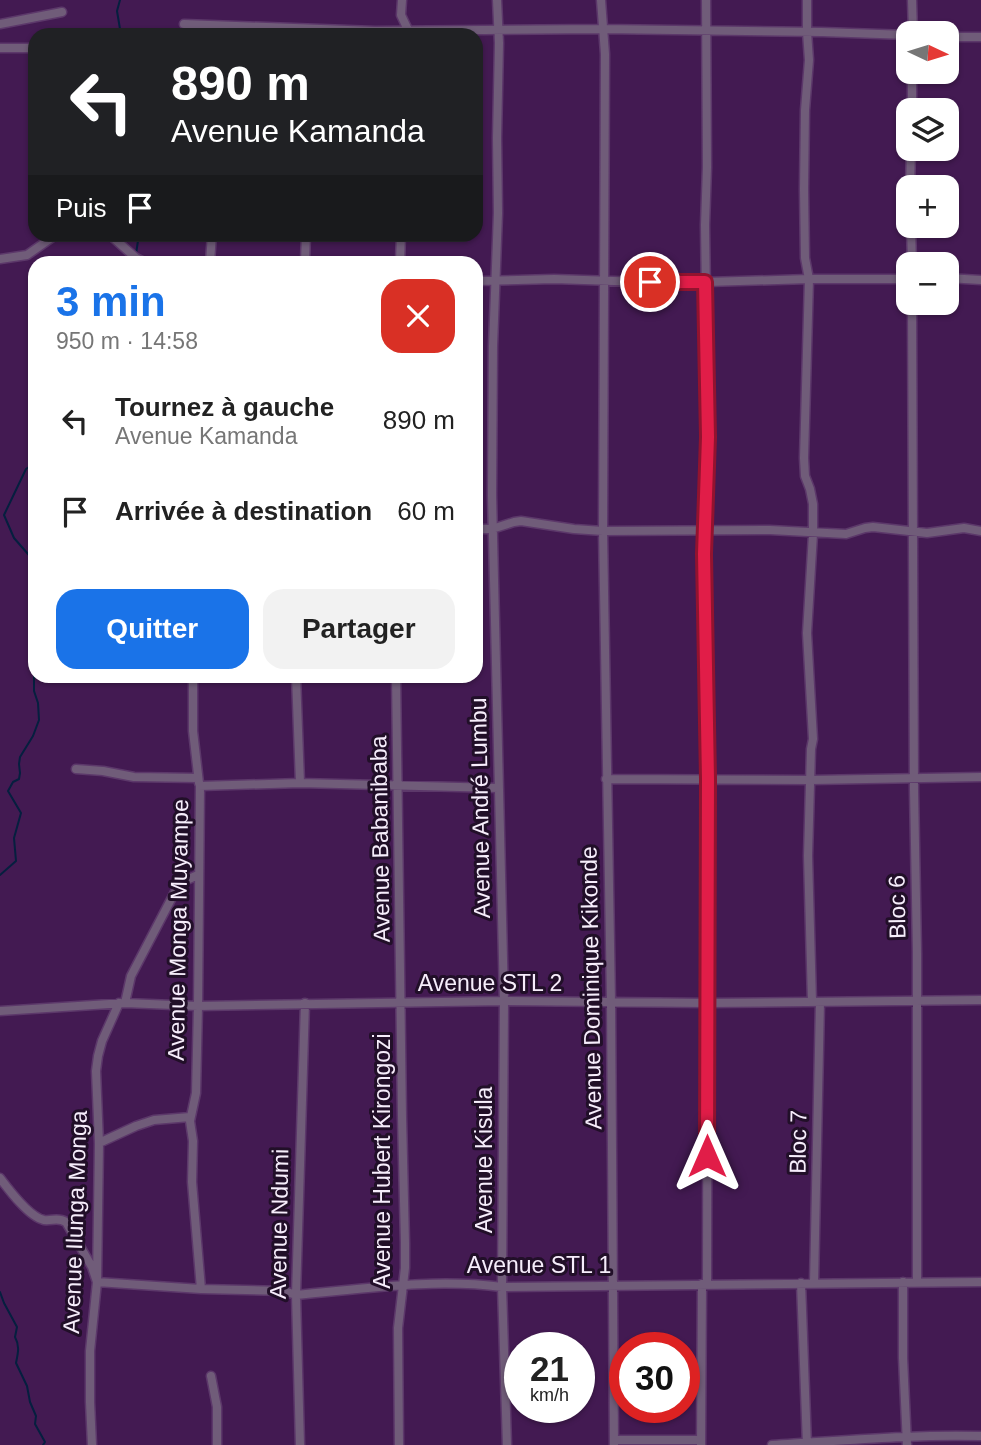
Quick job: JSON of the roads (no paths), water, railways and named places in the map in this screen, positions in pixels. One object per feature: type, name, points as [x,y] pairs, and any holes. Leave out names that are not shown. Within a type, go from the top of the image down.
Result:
[{"type":"street","points":[[402,0],[401,15],[407,28]]},
{"type":"street","name":"Avenue André Lumbu","points":[[497,0],[498,213],[492,529],[504,1001]]},
{"type":"street","name":"Avenue Dominique Kikonde","points":[[601,0],[605,54],[603,531],[611,1002],[614,1443]]},
{"type":"street","points":[[614,1443],[701,1443],[708,779],[704,554],[708,437],[705,282],[706,0]]},
{"type":"street","name":"Bloc 7","points":[[807,0],[809,60],[805,110],[804,201],[805,258],[809,279],[805,477],[812,496],[813,534],[807,634],[813,738],[808,856],[816,1002],[814,1283]]},
{"type":"street","points":[[912,0],[913,21]]},
{"type":"street","points":[[0,24],[62,12]]},
{"type":"street","points":[[184,24],[213,28]]},
{"type":"street","points":[[483,31],[603,29],[896,35]]},
{"type":"street","points":[[959,37],[981,37]]},
{"type":"street","points":[[0,48],[28,48]]},
{"type":"street","points":[[0,259],[27,255],[46,242]]},
{"type":"street","points":[[117,242],[134,256]]},
{"type":"street","points":[[483,281],[705,282],[896,279]]},
{"type":"street","points":[[959,279],[981,280]]},
{"type":"street","name":"Bloc 6","points":[[912,315],[917,1282]]},
{"type":"street","points":[[483,530],[521,521],[603,531],[705,530],[846,534],[873,527],[934,533],[964,528],[981,531]]},
{"type":"street","points":[[76,769],[199,782],[193,731],[193,683]]},
{"type":"street","points":[[296,683],[300,783]]},
{"type":"street","name":"Avenue Babanibaba","points":[[397,683],[401,1003]]},
{"type":"street","points":[[606,779],[981,777]]},
{"type":"street","name":"Avenue Monga Muyampe","points":[[201,1289],[192,1182],[193,1141],[190,1117],[195,1093],[198,1006],[199,782],[499,788]]},
{"type":"street","name":"Avenue Ilunga Monga","points":[[92,1445],[90,1352],[97,1282],[100,1143],[96,1072],[98,1056],[131,976],[177,886],[198,875]]},
{"type":"street","name":"Avenue STL 2","points":[[0,1011],[122,1003],[198,1006],[504,1001],[707,1003],[981,1000]]},
{"type":"street","name":"Avenue Kisula","points":[[504,1001],[502,1287],[507,1445]]},
{"type":"street","name":"Avenue Ndumi","points":[[300,1445],[296,1295],[305,1003]]},
{"type":"street","name":"Avenue Hubert Kirongozi","points":[[398,1445],[398,1328],[405,1243],[401,1003]]},
{"type":"street","points":[[100,1143],[154,1120],[190,1117]]},
{"type":"street","points":[[99,1158],[109,1139]]},
{"type":"street","points":[[0,1178],[21,1205],[34,1216],[46,1220],[59,1218],[66,1222],[92,1267],[97,1282]]},
{"type":"street","name":"Avenue STL 1","points":[[97,1282],[284,1291],[296,1295],[403,1285],[480,1284],[502,1287],[981,1282]]},
{"type":"street","points":[[902,1282],[906,1440]]},
{"type":"street","points":[[802,1283],[807,1444]]},
{"type":"street","points":[[211,1376],[216,1407],[217,1445]]},
{"type":"street","points":[[772,1445],[906,1440],[936,1434],[981,1436]]},
{"type":"waterway","points":[[120,0],[117,11],[120,28]]},
{"type":"waterway","points":[[136,254],[138,242]]},
{"type":"waterway","points":[[28,468],[4,515],[14,538],[28,554]]},
{"type":"waterway","points":[[0,875],[16,861],[14,838],[21,813],[8,791],[13,782],[19,779],[20,757],[39,720],[34,683]]},
{"type":"waterway","points":[[0,1292],[17,1327],[16,1363],[27,1386],[36,1416],[35,1424],[45,1442],[43,1445]]}]
